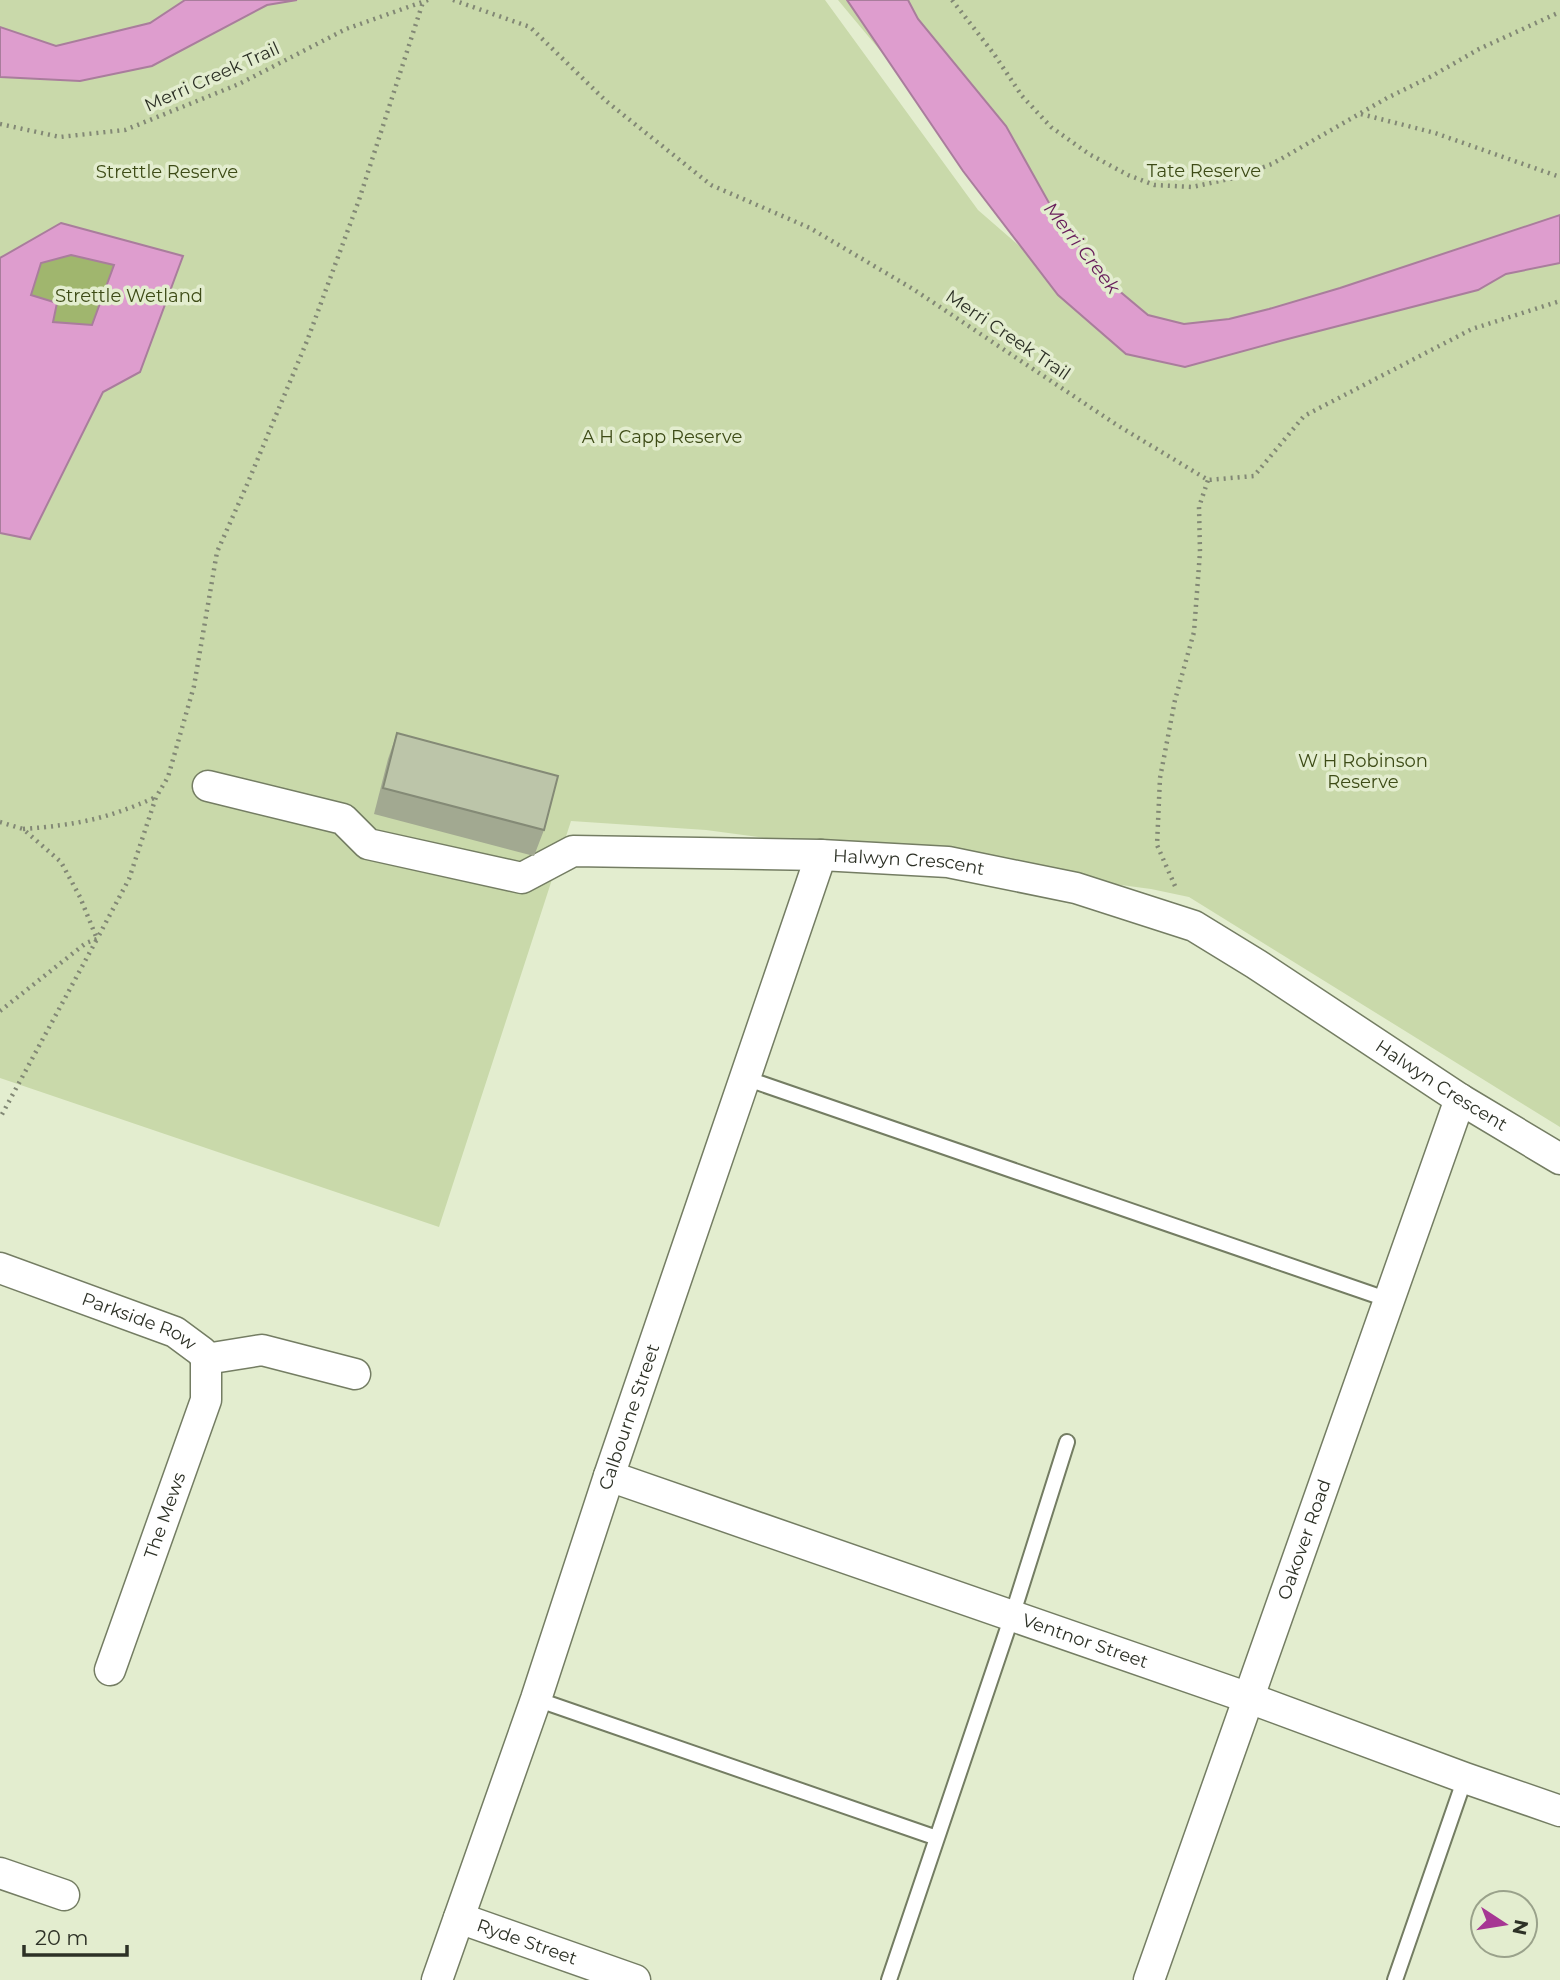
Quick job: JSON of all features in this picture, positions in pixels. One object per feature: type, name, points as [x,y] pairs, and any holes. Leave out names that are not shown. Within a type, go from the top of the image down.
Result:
[{"type":"street","name":"Halwyn Crescent","points":[[208,786],[343,819],[368,844],[522,878],[573,851],[821,855],[947,862],[1076,888],[1194,926],[1461,1099],[1560,1159]]},
{"type":"street","name":"Calbourne Street","points":[[438,1980],[536,1699],[609,1475],[821,855]]},
{"type":"street","name":"Oakover Road","points":[[1149,1980],[1461,1099]]},
{"type":"street","name":"Parkside Row","points":[[0,1268],[175,1332],[202,1352],[206,1359],[262,1350],[355,1374]]},
{"type":"street","name":"The Mews","points":[[110,1670],[206,1400],[206,1359]]},
{"type":"street","name":"Ventnor Street","points":[[609,1475],[1249,1698],[1560,1811]]},
{"type":"street","points":[[0,1873],[64,1895]]},
{"type":"street","name":"Ryde Street","points":[[459,1918],[635,1980]]},
{"type":"lane","points":[[745,1078],[1389,1300]]},
{"type":"lane","points":[[889,1980],[1012,1616],[1067,1442]]},
{"type":"lane","points":[[536,1699],[937,1838]]},
{"type":"lane","points":[[1395,1980],[1465,1778]]},
{"type":"path","name":"Merri Creek Trail","points":[[453,0],[530,27],[606,101],[712,185],[810,228],[913,289],[1117,425],[1208,480]]},
{"type":"path","points":[[953,0],[1022,96],[1051,127],[1088,155],[1128,175],[1154,185],[1192,187],[1234,178],[1272,164],[1479,49],[1560,12]]},
{"type":"path","name":"Merri Creek Trail","points":[[0,124],[60,137],[125,130],[239,84],[346,29],[425,1]]},
{"type":"path","points":[[0,1118],[129,879],[156,797],[168,777],[194,686],[217,552],[307,341],[359,200],[425,1]]},
{"type":"path","points":[[1361,114],[1435,133],[1560,177]]},
{"type":"path","points":[[1194,926],[1157,845],[1160,778],[1175,700],[1194,632],[1200,552],[1199,507],[1208,480],[1254,476],[1304,416],[1472,329],[1560,301]]},
{"type":"path","points":[[0,822],[23,828],[64,826],[97,820],[156,797]]},
{"type":"path","points":[[23,828],[61,862],[80,897],[97,939]]},
{"type":"path","points":[[0,1011],[86,943],[97,939]]},
{"type":"green space","points":[[0,0],[825,0],[978,210],[1105,320],[838,0],[1560,0],[1560,1127],[1189,897],[1151,889],[706,830],[571,821],[439,1227],[0,1078]]},
{"type":"green space","points":[[71,255],[114,264],[92,325],[53,322],[31,295],[41,263]]},
{"type":"shaded area","points":[[185,0],[297,0],[267,5],[152,66],[80,81],[0,77],[0,27],[56,46],[150,23]]},
{"type":"shaded area","points":[[847,0],[908,0],[918,19],[1006,126],[1058,219],[1105,279],[1148,315],[1184,324],[1229,319],[1340,288],[1560,215],[1560,263],[1506,274],[1478,290],[1185,367],[1126,354],[1058,295],[963,171]]},
{"type":"shaded area","name":"Strettle Wetland","points":[[61,223],[183,256],[140,372],[103,392],[30,539],[0,533],[0,258]],"holes":[[[71,255],[114,265],[92,325],[53,322],[57,303],[31,295],[41,263]]]},
{"type":"building","points":[[397,733],[558,776],[544,830],[383,788]]},
{"type":"park label","name":"Tate Reserve","points":[[1204,171]]},
{"type":"park label","name":"Strettle Reserve","points":[[167,172]]},
{"type":"park label","name":"A H Capp Reserve","points":[[662,437]]},
{"type":"park label","name":"W H Robinson Reserve","points":[[1363,771]]},
{"type":"water label","name":"Merri Creek","points":[[1082,248]]}]
